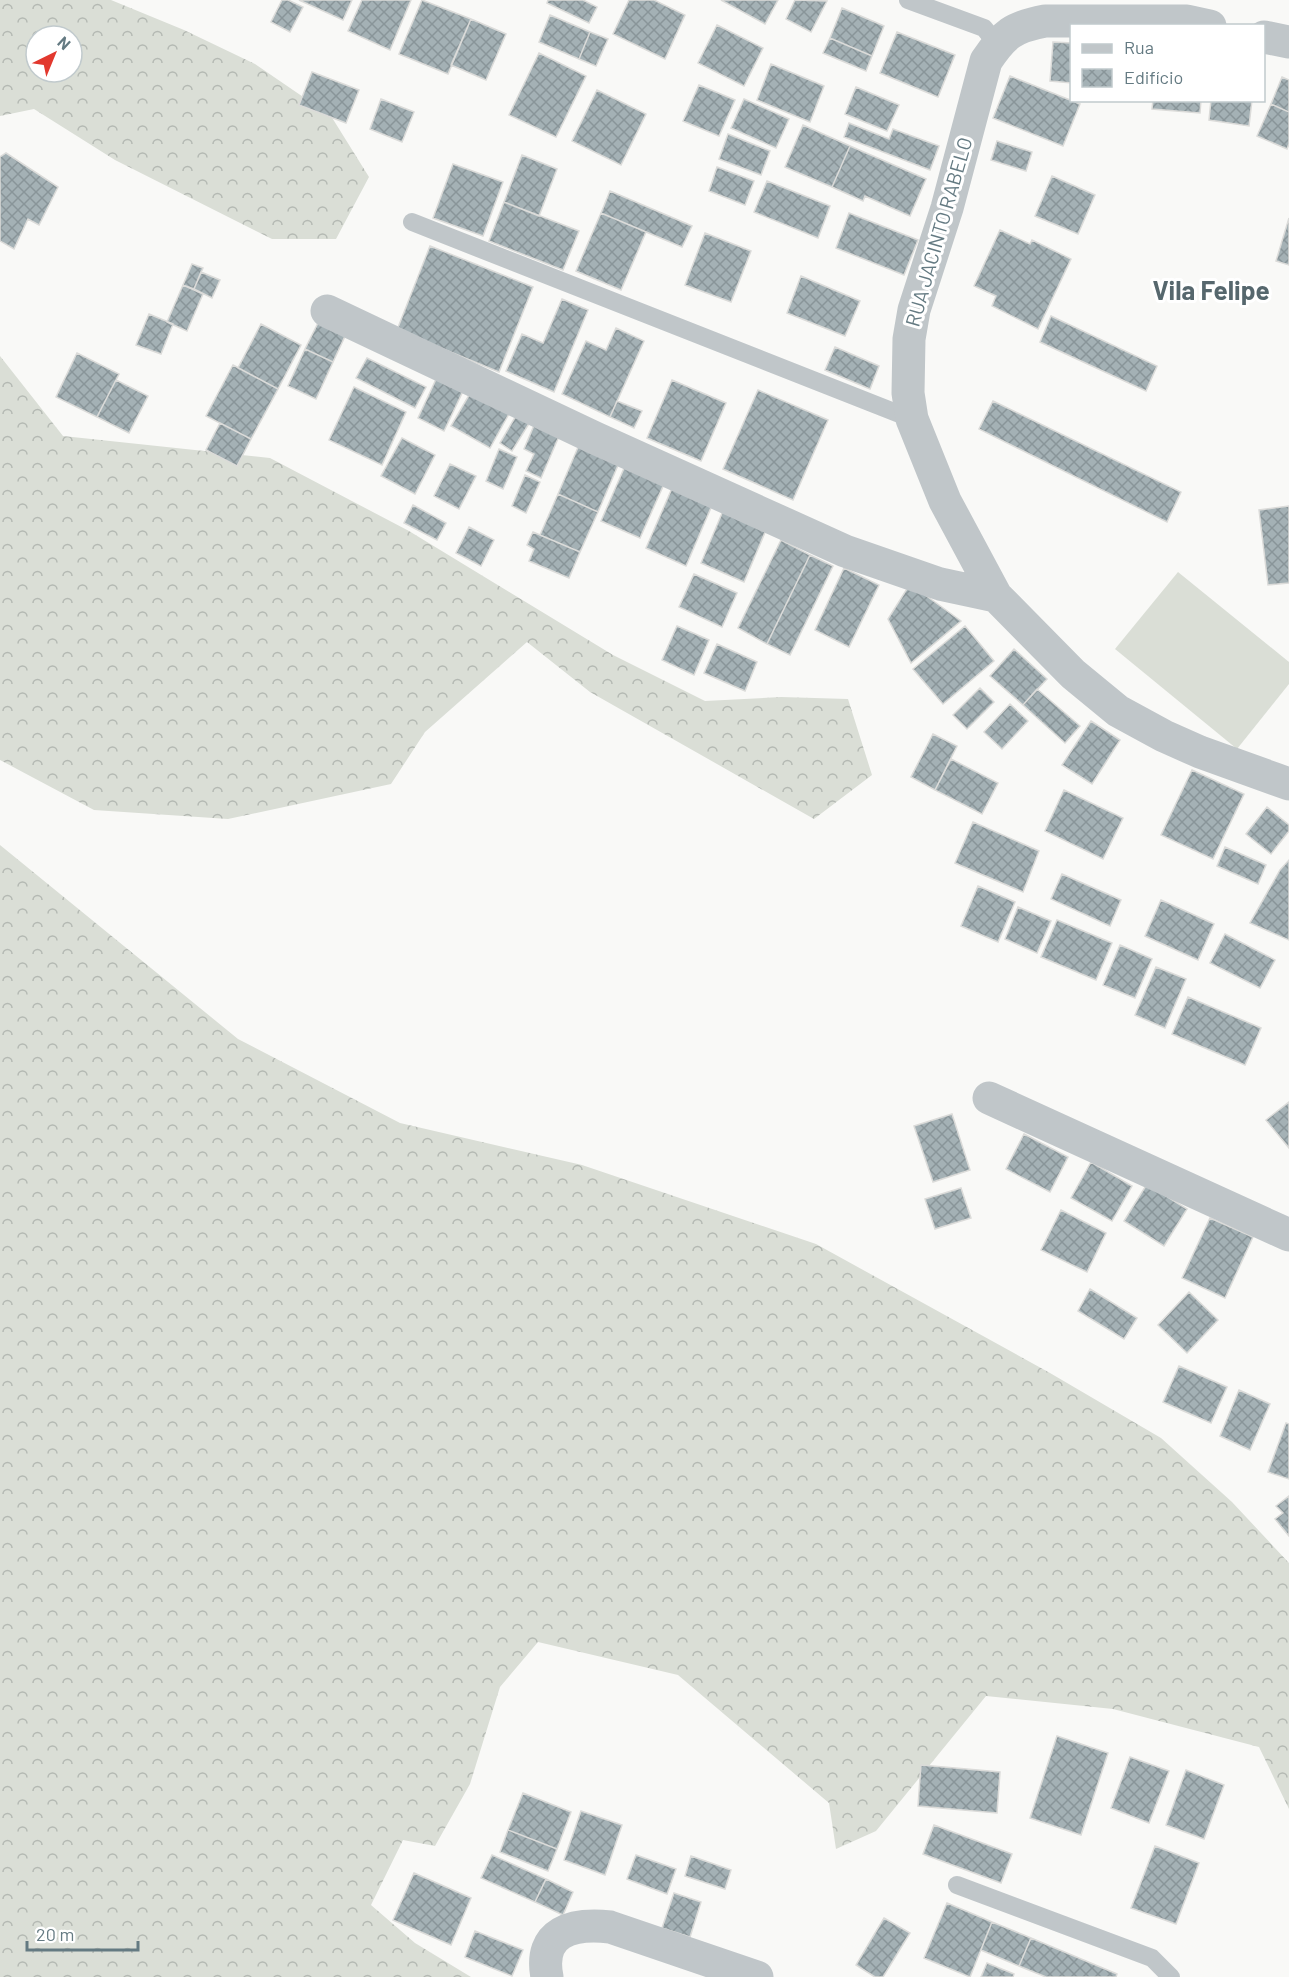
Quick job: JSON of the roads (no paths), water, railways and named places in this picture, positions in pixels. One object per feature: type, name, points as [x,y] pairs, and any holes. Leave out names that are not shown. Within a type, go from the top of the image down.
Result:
[{"type":"street","name":"RUA JACINTO RABELO","points":[[1201,24],[1187,21],[1045,21],[1022,25],[997,44],[986,61],[947,208],[914,310],[907,368],[908,393],[912,419],[945,501],[996,596],[1073,674],[1118,711],[1200,752],[1289,784]]},
{"type":"street","points":[[1265,37],[1289,42]]},
{"type":"street","points":[[327,311],[595,438],[845,551],[940,584],[996,596]]},
{"type":"street","points":[[989,1098],[1289,1235]]},
{"type":"street","points":[[548,1977],[545,1964],[553,1941],[573,1927],[590,1925],[610,1927],[757,1977]]},
{"type":"lane","points":[[908,0],[984,28],[997,44]]},
{"type":"lane","points":[[412,222],[912,419]]},
{"type":"lane","points":[[957,1885],[1152,1958],[1171,1977]]},
{"type":"district","name":"Vila Felipe","points":[[1211,291]]}]
